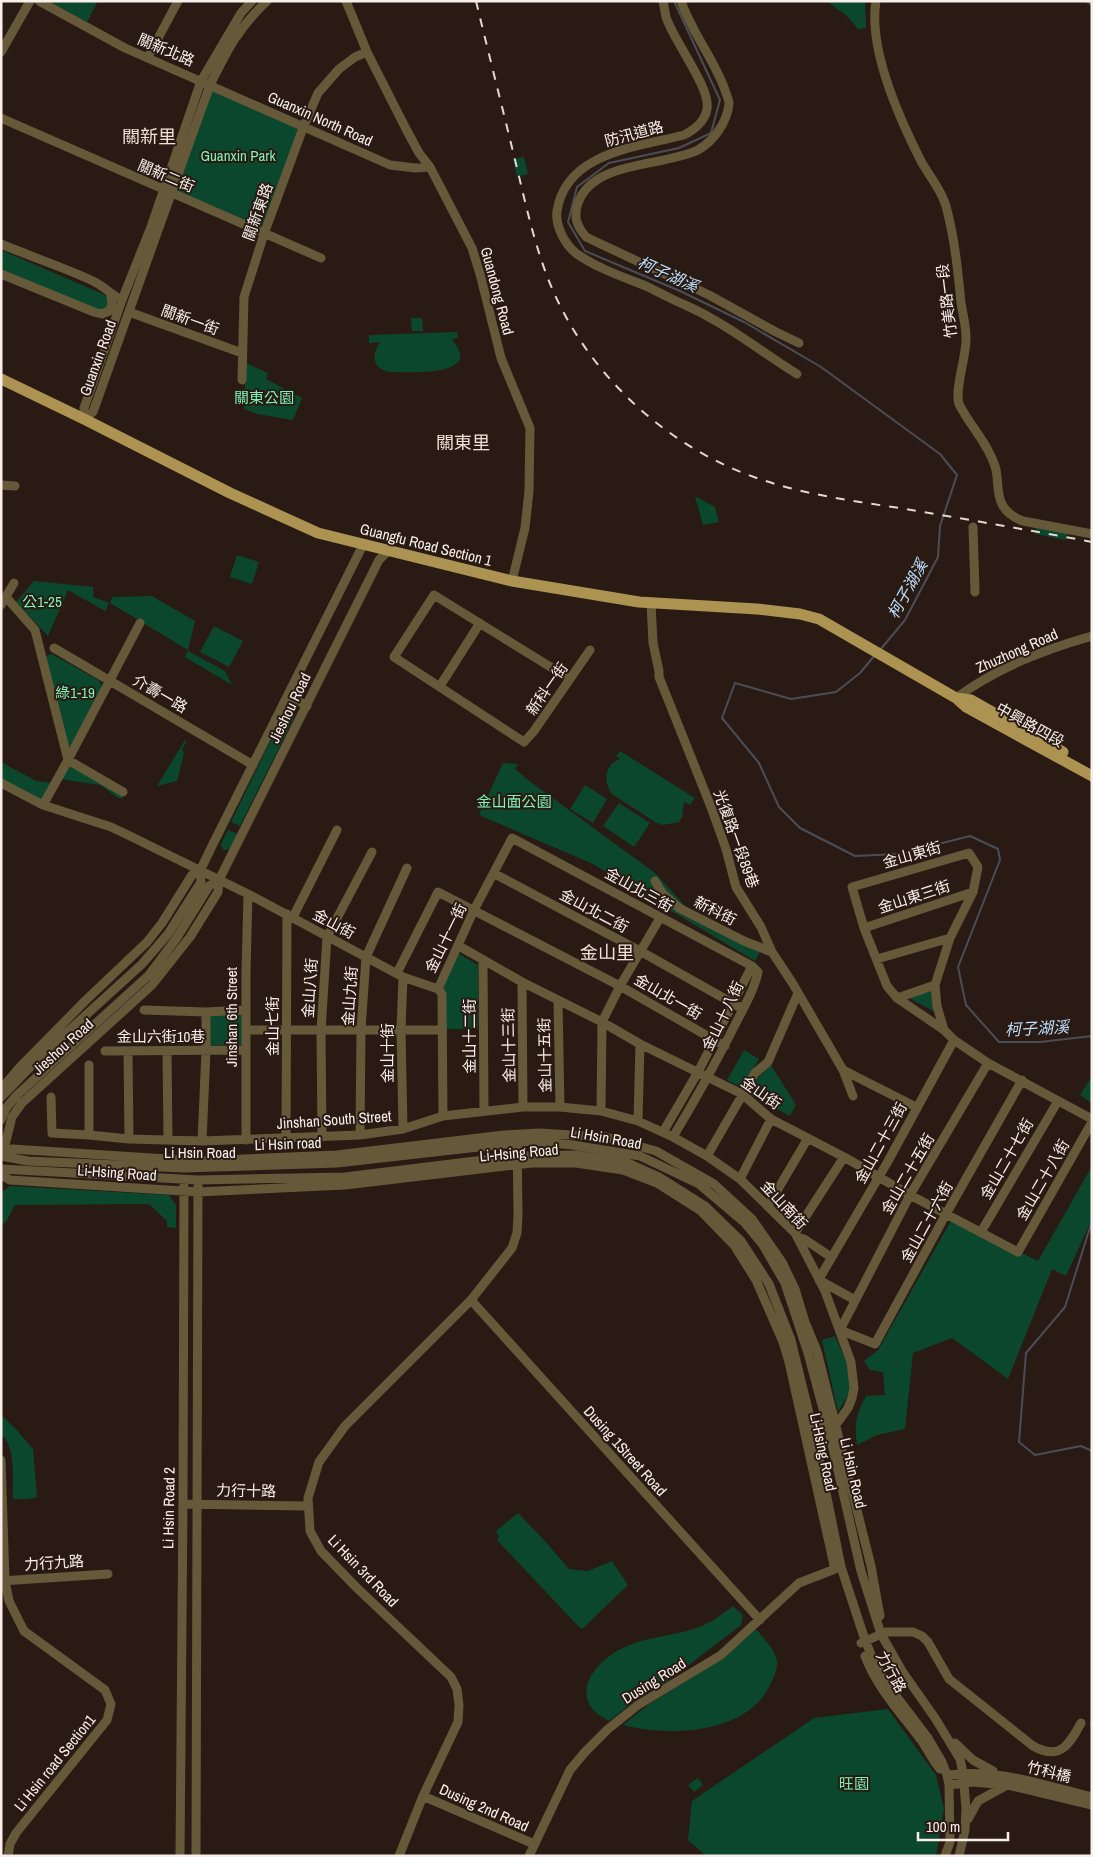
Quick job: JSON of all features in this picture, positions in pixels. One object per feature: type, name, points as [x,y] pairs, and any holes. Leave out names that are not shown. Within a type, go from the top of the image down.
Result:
[{"type":"main road","name":"Guangfu Road Section 1","points":[[1,379],[230,493],[318,533],[512,581],[651,602],[758,609],[800,614],[819,620],[885,658]]},
{"type":"main road","name":"中興路四段","points":[[885,658],[956,698],[966,707],[1092,776]]},
{"type":"main road","name":"中興路四段","points":[[956,698],[972,700],[1092,769]]},
{"type":"street","points":[[1,52],[30,1]]},
{"type":"street","name":"關新北路","points":[[38,1],[119,45],[206,83]]},
{"type":"street","points":[[148,57],[178,1]]},
{"type":"street","name":"Guanxin Road","points":[[84,419],[93,412],[129,312],[206,83],[240,13],[252,1]]},
{"type":"street","name":"Guanxin Road","points":[[206,83],[235,36],[250,17],[267,1]]},
{"type":"street","name":"Guandong Road","points":[[346,1],[367,52],[419,153],[430,167],[472,248],[501,358],[530,428],[529,491],[525,528],[512,581]]},
{"type":"street","name":"防汛道路","points":[[663,1],[666,18],[706,96],[707,111],[703,119],[684,135],[617,151],[600,157],[584,167],[568,183],[559,201],[556,220],[564,239],[576,253],[626,279],[648,287],[708,316],[796,374]]},
{"type":"street","points":[[681,1],[692,26],[719,75],[729,102],[721,129],[699,149],[671,158],[612,172],[598,179],[582,193],[577,206],[576,222],[586,238],[709,295],[799,343]]},
{"type":"street","name":"竹美路一段","points":[[876,1],[874,28],[879,57],[902,119],[921,160],[942,196],[954,242],[967,340],[957,396],[959,404],[988,448],[995,466],[1000,499],[1005,509],[1016,518],[1024,521],[1092,534]]},
{"type":"street","name":"關新東路","points":[[242,380],[244,297],[264,234],[303,128],[318,94],[339,69],[367,52]]},
{"type":"street","name":"Guanxin North Road","points":[[206,83],[390,166],[430,167]]},
{"type":"street","name":"關新二街","points":[[1,118],[321,258]]},
{"type":"street","name":"Guanxin Road","points":[[84,419],[84,408],[113,313],[122,300],[151,227],[168,192]]},
{"type":"street","points":[[1,244],[91,280],[105,288],[111,296],[113,313],[102,314],[94,312],[1,274]]},
{"type":"street","points":[[111,296],[122,300]]},
{"type":"street","name":"關新一街","points":[[129,312],[242,353]]},
{"type":"street","points":[[1,485],[15,486]]},
{"type":"street","points":[[973,527],[975,592]]},
{"type":"street","name":"Jieshou Road","points":[[1,1098],[40,1056],[142,964],[168,934],[201,882],[200,872],[363,545]]},
{"type":"street","name":"Jieshou Road","points":[[4,1150],[12,1117],[22,1103],[145,991],[190,937],[218,892],[219,880],[379,560],[388,551]]},
{"type":"street","points":[[1,605],[14,583]]},
{"type":"street","points":[[480,623],[440,686],[394,657],[434,594],[570,679]]},
{"type":"street","points":[[6,597],[35,630],[68,760],[123,792]]},
{"type":"street","name":"光復路一段89巷","points":[[651,602],[652,643],[659,677],[711,807],[726,849],[736,887],[761,927],[772,952],[843,1070],[854,1096]]},
{"type":"street","points":[[43,805],[140,623]]},
{"type":"street","name":"Zhuzhong Road","points":[[956,698],[978,683],[1016,664],[1092,636]]},
{"type":"street","name":"介壽一路","points":[[54,648],[253,765]]},
{"type":"street","name":"新科一街","points":[[440,686],[524,742],[534,731],[590,650]]},
{"type":"street","points":[[288,696],[307,706]]},
{"type":"street","name":"金山街","points":[[1,783],[43,805],[111,827],[248,894],[400,975],[438,989]]},
{"type":"street","name":"金山七街","points":[[286,1138],[290,916],[337,830]]},
{"type":"street","name":"金山十一街","points":[[443,1116],[442,994],[438,989],[474,910],[495,874],[512,838]]},
{"type":"street","name":"金山北三街","points":[[512,838],[752,966]]},
{"type":"street","name":"金山八街","points":[[322,1137],[321,1031],[327,937],[372,852]]},
{"type":"street","name":"金山東街","points":[[944,1030],[937,1006],[935,986],[950,938],[973,892],[978,867],[969,853],[852,887],[864,928],[878,959],[887,986],[897,998],[988,1063],[1022,1080],[1092,1121]]},
{"type":"street","name":"金山九街","points":[[360,1135],[361,1030],[366,956],[407,868]]},
{"type":"street","name":"Jieshou Road","points":[[1,1089],[86,1000],[147,942],[162,923],[192,875],[200,872]]},
{"type":"street","name":"金山北二街","points":[[495,874],[743,1010]]},
{"type":"street","name":"Jieshou Road","points":[[1,1120],[6,1108],[17,1094],[149,975],[176,939],[209,886],[219,880]]},
{"type":"street","name":"新科街","points":[[655,881],[663,894],[679,908],[744,941],[772,952]]},
{"type":"street","name":"金山北一街","points":[[438,892],[620,986],[725,1046]]},
{"type":"street","name":"金山十街","points":[[403,1129],[400,975],[438,892]]},
{"type":"street","name":"金山東三街","points":[[864,928],[973,892]]},
{"type":"street","name":"Jinshan 6th Street","points":[[246,1140],[248,894]]},
{"type":"street","points":[[601,1111],[602,1022],[620,986],[660,918]]},
{"type":"street","points":[[878,959],[950,938]]},
{"type":"street","name":"金山街","points":[[459,946],[483,961],[602,1022],[640,1044],[742,1094],[771,1119],[1018,1252]]},
{"type":"street","name":"金山十二街","points":[[483,961],[484,1111]]},
{"type":"street","name":"金山十八街","points":[[663,1132],[698,1072],[752,966],[758,972],[743,1010],[708,1077],[673,1136]]},
{"type":"street","name":"金山十三街","points":[[522,982],[523,1107]]},
{"type":"street","points":[[897,998],[935,986]]},
{"type":"street","points":[[707,1156],[755,1073],[768,1062],[798,993]]},
{"type":"street","name":"金山十五街","points":[[558,1001],[560,1107]]},
{"type":"street","points":[[144,1010],[206,1012],[246,1010]]},
{"type":"street","points":[[202,1141],[206,1012]]},
{"type":"street","points":[[247,1030],[442,1030]]},
{"type":"street","name":"金山二十三街","points":[[819,1280],[954,1040]]},
{"type":"street","points":[[638,1121],[640,1044]]},
{"type":"street","name":"金山六街10巷","points":[[105,1051],[246,1050]]},
{"type":"street","points":[[128,1051],[128,1139]]},
{"type":"street","points":[[167,1051],[168,1140]]},
{"type":"street","name":"金山二十五街","points":[[840,1330],[910,1195],[988,1063]]},
{"type":"street","points":[[89,1064],[89,1135]]},
{"type":"street","points":[[843,1070],[916,1108]]},
{"type":"street","name":"金山二十六街","points":[[840,1330],[875,1344],[1022,1080]]},
{"type":"street","name":"Jinshan South Street","points":[[51,1097],[52,1133],[128,1139],[202,1141],[360,1135],[403,1129],[443,1116],[523,1107],[560,1107],[601,1111],[638,1121],[673,1136],[707,1156],[740,1179]]},
{"type":"street","name":"金山二十七街","points":[[981,1232],[1058,1101]]},
{"type":"street","points":[[740,1179],[771,1119]]},
{"type":"street","name":"金山二十八街","points":[[1018,1252],[1092,1121]]},
{"type":"street","points":[[1,1125],[4,1150]]},
{"type":"street","name":"Li-Hsing Road","points":[[517,1138],[539,1133],[606,1137],[656,1151],[714,1184],[752,1219],[782,1262],[795,1289],[817,1351],[832,1424]]},
{"type":"street","name":"Li Hsin road","points":[[4,1150],[198,1165],[337,1155],[517,1138]]},
{"type":"street","name":"Li Hsin 3rd Road","points":[[399,1856],[423,1796],[458,1722],[459,1706],[456,1689],[451,1677],[357,1588],[321,1551],[310,1531],[308,1498],[319,1462],[345,1426],[470,1300],[512,1248],[518,1224],[517,1138]]},
{"type":"street","name":"Li Hsin Road","points":[[517,1138],[640,1156],[699,1184],[744,1222],[763,1246],[785,1283],[832,1424],[861,1572],[887,1645],[960,1759],[966,1808],[965,1830],[959,1856]]},
{"type":"street","points":[[768,1206],[808,1138]]},
{"type":"street","name":"Li Hsin Road","points":[[1,1169],[184,1180],[345,1177],[576,1155],[628,1163],[659,1177],[705,1206],[742,1241],[769,1284],[791,1340],[808,1429],[840,1567],[863,1642]]},
{"type":"street","points":[[831,1257],[796,1235],[844,1157]]},
{"type":"street","name":"Li-Hsing Road","points":[[1,1175],[10,1180],[198,1192],[345,1185],[518,1160]]},
{"type":"street","name":"Li Hsin Road 2","points":[[180,1856],[184,1165]]},
{"type":"street","name":"Li Hsin Road 2","points":[[196,1856],[198,1165]]},
{"type":"street","name":"金山南街","points":[[740,1179],[796,1235],[825,1291],[840,1330],[851,1362],[854,1388],[852,1398],[842,1417],[832,1424]]},
{"type":"street","points":[[819,1280],[855,1300]]},
{"type":"street","name":"金山南街","points":[[819,1280],[820,1294],[846,1358],[851,1362]]},
{"type":"street","name":"Dusing 1Street Road","points":[[470,1300],[760,1620]]},
{"type":"street","points":[[808,1429],[832,1424]]},
{"type":"street","name":"Li-Hsing Road","points":[[808,1429],[835,1569]]},
{"type":"street","name":"Li Hsin road Section1","points":[[1,1460],[3,1581],[9,1601],[24,1631],[106,1690],[111,1704],[107,1720],[16,1833],[10,1844],[8,1856]]},
{"type":"street","name":"力行十路","points":[[183,1504],[308,1506]]},
{"type":"street","name":"Dusing Road","points":[[529,1856],[570,1770],[590,1746],[608,1729],[638,1706],[721,1655],[799,1583],[835,1569]]},
{"type":"street","name":"力行路","points":[[835,1569],[863,1642],[869,1666],[888,1698],[922,1742],[939,1768],[947,1775]]},
{"type":"street","name":"力行九路","points":[[3,1581],[108,1574]]},
{"type":"street","points":[[863,1642],[884,1633],[913,1632],[922,1636],[928,1642],[949,1679],[984,1708],[1041,1750],[1058,1751],[1069,1744],[1081,1723]]},
{"type":"street","points":[[935,1718],[960,1749],[973,1760],[999,1774]]},
{"type":"street","points":[[946,1856],[950,1842],[949,1786],[947,1775],[963,1773],[999,1774]]},
{"type":"street","name":"竹科橋","points":[[999,1774],[1092,1797]]},
{"type":"street","name":"竹科橋","points":[[949,1786],[973,1782],[1008,1785],[1092,1805]]},
{"type":"street","points":[[965,1830],[968,1817],[978,1801],[1008,1785]]},
{"type":"street","name":"Dusing 2nd Road","points":[[423,1796],[534,1844]]},
{"type":"green space","points":[[49,1],[98,1],[87,22]]},
{"type":"green space","points":[[827,1],[865,1],[866,28],[858,29],[847,16]]},
{"type":"green space","name":"Guanxin Park","points":[[211,88],[302,123],[263,228],[176,191]]},
{"type":"green space","points":[[524,157],[528,174],[517,177],[513,159]]},
{"type":"green space","points":[[1,250],[105,295],[110,299],[111,307],[98,313],[1,269]]},
{"type":"green space","points":[[411,318],[422,318],[423,331],[412,331]]},
{"type":"green space","points":[[457,332],[458,338],[451,339],[459,352],[459,361],[452,367],[426,372],[389,372],[383,370],[376,364],[374,356],[380,342],[369,343],[369,335]]},
{"type":"green space","name":"關東公園","points":[[246,363],[268,373],[266,379],[302,398],[293,420],[257,414],[244,409]]},
{"type":"green space","points":[[695,496],[715,507],[719,522],[703,525]]},
{"type":"green space","points":[[1037,522],[1068,528],[1066,540],[1035,534]]},
{"type":"green space","points":[[237,555],[259,562],[252,584],[230,577]]},
{"type":"green space","name":"公1-25","points":[[34,581],[93,587],[93,597],[109,603],[105,611],[68,590],[48,636],[16,602]]},
{"type":"green space","points":[[152,596],[195,621],[188,650],[110,603],[113,597]]},
{"type":"green space","points":[[214,626],[243,641],[229,667],[200,652]]},
{"type":"green space","points":[[188,651],[225,671],[232,685],[185,657]]},
{"type":"green space","name":"綠1-19","points":[[52,654],[98,680],[102,685],[71,746],[68,746],[46,659],[48,655]]},
{"type":"green space","points":[[291,710],[295,716],[240,826],[231,822],[285,711]]},
{"type":"green space","points":[[185,740],[186,743],[182,749],[184,753],[177,781],[157,786]]},
{"type":"green space","points":[[620,751],[695,798],[690,805],[684,802],[682,817],[679,822],[663,825],[655,822],[612,794],[606,779],[611,765],[620,759],[616,756]]},
{"type":"green space","points":[[1,762],[36,781],[52,783],[42,803],[1,781]]},
{"type":"green space","name":"金山面公園","points":[[503,763],[518,764],[515,769],[528,780],[655,873],[688,909],[762,948],[755,961],[593,864],[479,815]]},
{"type":"green space","points":[[72,765],[122,795],[123,798],[118,798],[100,785],[60,779],[68,766]]},
{"type":"green space","points":[[585,785],[607,799],[593,823],[570,809]]},
{"type":"green space","points":[[619,803],[650,823],[634,847],[603,826]]},
{"type":"green space","points":[[228,830],[238,834],[231,849],[223,850],[221,844]]},
{"type":"green space","points":[[459,954],[478,965],[478,1029],[445,1029],[443,986]]},
{"type":"green space","points":[[933,988],[937,1013],[909,998]]},
{"type":"green space","points":[[209,1013],[243,1013],[243,1045],[209,1045]]},
{"type":"green space","points":[[744,1050],[759,1059],[742,1088],[727,1080]]},
{"type":"green space","points":[[771,1065],[796,1105],[790,1116],[749,1094],[760,1075]]},
{"type":"green space","points":[[1092,1076],[1092,1103],[1080,1095]]},
{"type":"green space","points":[[1092,1166],[1092,1219],[1066,1276],[1052,1269],[1008,1379],[952,1338],[913,1353],[905,1429],[877,1435],[857,1445],[857,1420],[866,1396],[885,1395],[883,1372],[870,1370],[864,1361],[878,1350],[952,1219],[1038,1261]]},
{"type":"green space","points":[[10,1186],[169,1195],[176,1205],[176,1228],[167,1227],[167,1221],[149,1204],[15,1205],[1,1227],[1,1193]]},
{"type":"green space","points":[[835,1336],[849,1368],[852,1389],[838,1412],[822,1340]]},
{"type":"green space","points":[[1,1415],[33,1449],[37,1497],[13,1499],[12,1455],[6,1440],[1,1434]]},
{"type":"green space","points":[[518,1513],[569,1569],[588,1571],[612,1561],[628,1585],[582,1629],[497,1540],[499,1536],[496,1531]]},
{"type":"green space","points":[[733,1606],[743,1615],[741,1625],[668,1681],[634,1701],[609,1721],[593,1710],[586,1690],[594,1672],[609,1656],[635,1643],[699,1627]]},
{"type":"green space","points":[[756,1629],[774,1652],[777,1661],[777,1667],[771,1684],[758,1703],[724,1723],[704,1728],[683,1731],[661,1731],[623,1725],[649,1704],[722,1659]]},
{"type":"green space","name":"旺園","points":[[888,1709],[936,1775],[944,1809],[936,1856],[706,1856],[688,1840],[692,1801],[814,1718]]},
{"type":"green space","points":[[698,1778],[703,1785],[694,1792],[688,1785]]},
{"type":"waterway","name":"柯子湖溪","points":[[674,1],[720,100],[711,133],[679,148],[609,163],[577,187],[568,222],[585,251],[680,291],[744,322],[821,367],[940,454],[957,475],[940,526],[938,557],[905,620],[880,650]]},
{"type":"waterway","points":[[1086,1],[1092,5]]},
{"type":"waterway","name":"柯子湖溪","points":[[875,655],[860,673],[836,692],[791,699],[735,683],[722,718],[759,763],[779,807],[800,828],[855,856],[899,854],[970,836],[998,849],[1000,860],[958,967],[966,1005],[999,1042],[1040,1042],[1092,1036]]},
{"type":"waterway","name":"柯子湖溪","points":[[1092,1221],[1065,1307],[1026,1353],[1019,1442],[1035,1455],[1081,1446],[1092,1451]]},
{"type":"railway","points":[[476,1],[530,220],[547,276],[562,310],[581,342],[603,371],[629,399],[687,445],[720,463],[774,484],[835,498],[1092,542]]},
{"type":"district","name":"關新里","points":[[149,137]]},
{"type":"district","name":"關東里","points":[[463,443]]},
{"type":"district","name":"金山里","points":[[607,953]]}]
